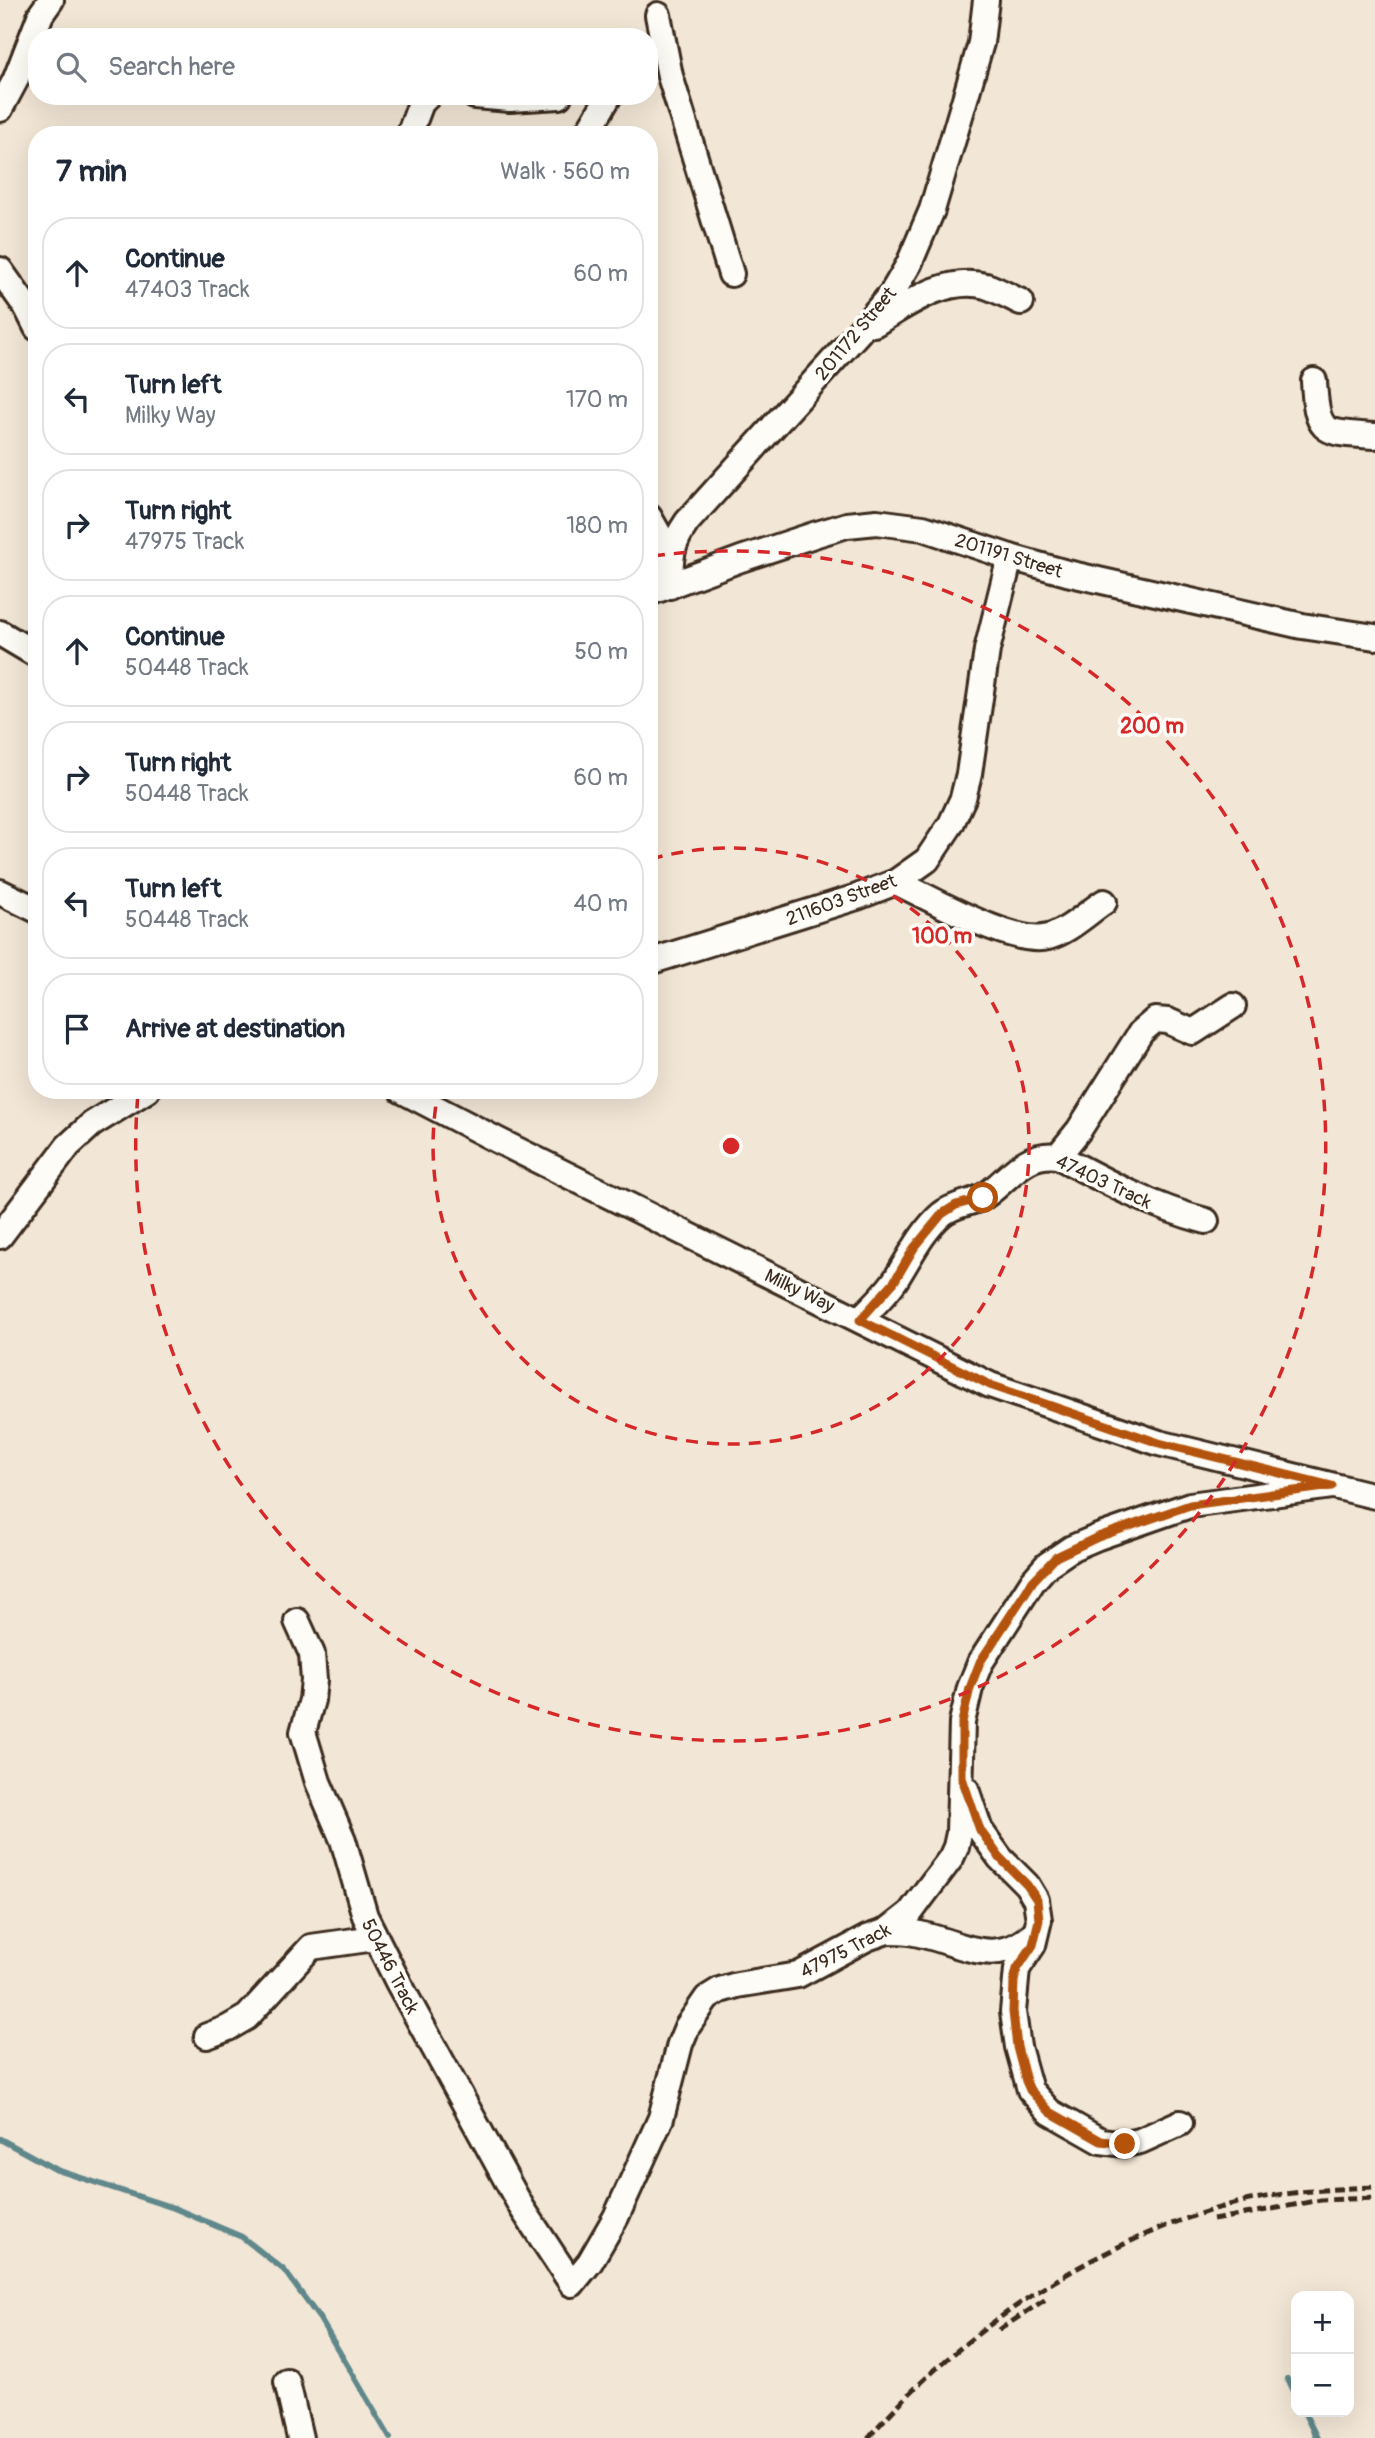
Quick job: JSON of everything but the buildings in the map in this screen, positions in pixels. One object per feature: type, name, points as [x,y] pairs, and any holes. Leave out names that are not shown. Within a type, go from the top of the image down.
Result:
[{"type":"street","points":[[36,28],[51,0]]},
{"type":"street","name":"201172 Street","points":[[659,589],[676,538],[687,522],[892,293],[925,230],[981,43],[986,0]]},
{"type":"street","points":[[651,28],[664,8]]},
{"type":"street","points":[[664,8],[670,76],[731,274]]},
{"type":"street","points":[[0,110],[28,48]]},
{"type":"street","points":[[412,126],[420,105]]},
{"type":"street","points":[[591,126],[604,105]]},
{"type":"street","points":[[0,270],[28,312]]},
{"type":"street","points":[[858,333],[925,293],[954,286],[986,286],[1021,302]]},
{"type":"street","points":[[1314,380],[1319,421],[1339,433],[1375,436]]},
{"type":"street","name":"201191 Street","points":[[659,589],[817,534],[847,525],[877,522],[923,528],[1067,573],[1302,626],[1375,637]]},
{"type":"street","points":[[658,533],[670,554]]},
{"type":"street","name":"211603 Street","points":[[658,959],[857,897],[896,882],[927,860],[963,798],[970,774],[987,650],[1010,557]]},
{"type":"street","points":[[0,633],[28,650]]},
{"type":"street","points":[[896,882],[998,929],[1034,939],[1050,937],[1104,902]]},
{"type":"street","points":[[0,892],[28,906]]},
{"type":"street","points":[[1058,1156],[1093,1110],[1142,1032],[1155,1020],[1168,1021],[1193,1032],[1233,1006]]},
{"type":"street","points":[[0,1236],[68,1146],[92,1125],[133,1099]]},
{"type":"street","name":"Milky Way","points":[[418,1099],[990,1385],[1159,1443],[1354,1491]]},
{"type":"street","name":"47403 Track","points":[[860,1320],[894,1282],[914,1248],[942,1214],[956,1205],[983,1198],[1029,1159],[1058,1156],[1132,1195],[1206,1221]]},
{"type":"street","points":[[1354,1491],[1375,1511]]},
{"type":"street","name":"47975 Track","points":[[572,2284],[590,2262],[616,2217],[662,2118],[680,2044],[687,2027],[707,1998],[720,1990],[737,1985],[798,1975],[867,1938],[887,1931],[910,1913],[956,1847],[962,1778],[962,1722],[970,1688],[980,1662],[1033,1581],[1056,1557],[1098,1537],[1190,1505],[1354,1491]]},
{"type":"street","name":"50446 Track","points":[[297,1621],[309,1642],[314,1680],[312,1700],[303,1731],[311,1764],[342,1840],[365,1916],[522,2208],[572,2284]]},
{"type":"street","points":[[962,1778],[980,1830],[1000,1858],[1027,1885],[1037,1900],[1039,1920],[1033,1945],[1017,1969],[1013,2012],[1017,2047],[1030,2090],[1050,2112],[1101,2141],[1125,2144],[1140,2141],[1180,2123]]},
{"type":"street","points":[[887,1931],[911,1932],[985,1952],[1022,1945],[1035,1932]]},
{"type":"street","points":[[207,2036],[247,2017],[311,1947],[375,1938]]},
{"type":"street","points":[[287,2382],[300,2438]]},
{"type":"waterway","points":[[0,2139],[57,2170],[174,2208],[242,2237],[284,2270],[320,2319],[390,2438]]},
{"type":"waterway","points":[[1287,2379],[1291,2387]]},
{"type":"waterway","points":[[1306,2417],[1317,2438]]},
{"type":"railway","points":[[868,2438],[905,2398],[988,2326],[1081,2266],[1131,2241],[1182,2220],[1250,2200],[1304,2192],[1375,2187]]},
{"type":"railway","points":[[1213,2220],[1321,2200],[1375,2198]]},
{"type":"railway","points":[[999,2330],[1046,2299]]},
{"type":"route","points":[[983,1198],[956,1205],[942,1214],[914,1248],[894,1282],[860,1320],[990,1385],[1159,1443],[1332,1486],[1190,1505],[1072,1548],[1056,1557],[1033,1581],[980,1662],[970,1688],[962,1722],[962,1778],[980,1830],[1000,1858],[1027,1885],[1037,1900],[1039,1920],[1033,1945],[1017,1969],[1014,1981],[1013,2012],[1017,2047],[1026,2081],[1030,2090],[1050,2112],[1101,2141],[1125,2144]]}]
